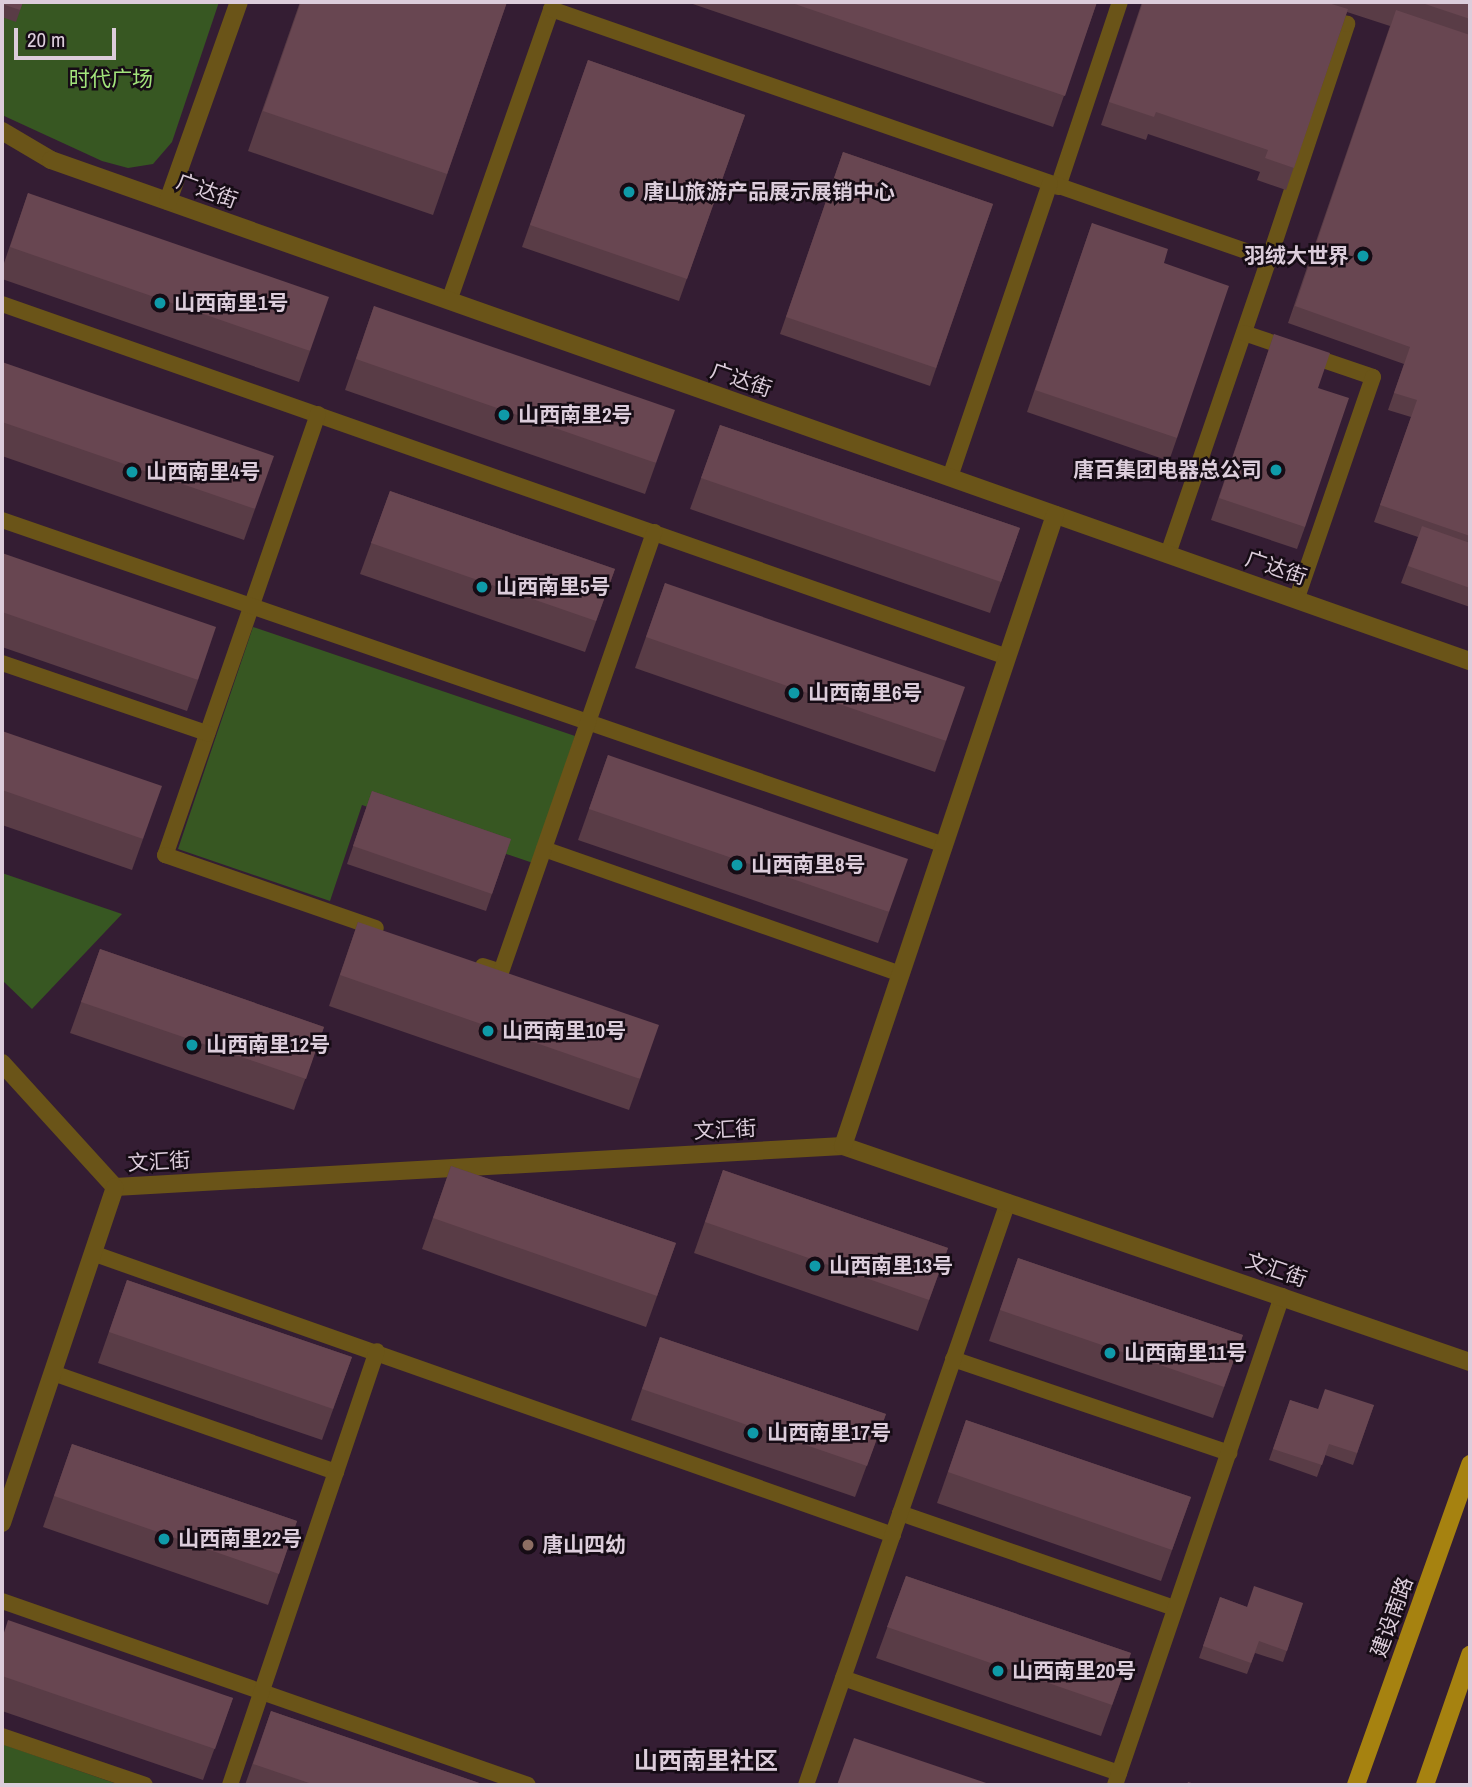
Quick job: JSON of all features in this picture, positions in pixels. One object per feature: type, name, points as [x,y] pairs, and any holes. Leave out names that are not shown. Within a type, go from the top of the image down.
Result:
[{"type":"main road","name":"建设南路","points":[[1356,1785],[1470,1464]]},
{"type":"main road","points":[[1425,1785],[1470,1655]]},
{"type":"street","points":[[169,201],[239,2]]},
{"type":"street","name":"广达街","points":[[3,135],[51,160],[1470,661]]},
{"type":"street","points":[[843,1146],[1055,515]]},
{"type":"street","name":"文汇街","points":[[2,1063],[115,1187],[843,1146],[1470,1362]]},
{"type":"street","points":[[2,1523],[95,1254],[115,1187]]},
{"type":"lane","points":[[950,477],[1120,2]]},
{"type":"lane","points":[[449,301],[550,5],[1054,186],[1269,259]]},
{"type":"lane","points":[[1168,554],[1348,24],[1303,9]]},
{"type":"lane","points":[[2,304],[1007,657]]},
{"type":"lane","points":[[1244,333],[1373,377],[1296,600]]},
{"type":"lane","points":[[318,414],[165,855],[397,936]]},
{"type":"lane","points":[[2,520],[944,845]]},
{"type":"lane","points":[[462,958],[501,972],[654,533]]},
{"type":"lane","points":[[2,663],[207,733]]},
{"type":"lane","points":[[544,849],[901,974]]},
{"type":"lane","points":[[806,1785],[1008,1202]]},
{"type":"lane","points":[[95,1254],[377,1351],[893,1535]]},
{"type":"lane","points":[[843,1678],[1117,1779],[1282,1296]]},
{"type":"lane","points":[[230,1785],[377,1351]]},
{"type":"lane","points":[[953,1359],[1229,1453]]},
{"type":"lane","points":[[53,1373],[336,1472]]},
{"type":"lane","points":[[900,1513],[1175,1608]]},
{"type":"lane","points":[[2,1601],[522,1784]]},
{"type":"lane","points":[[2,1736],[145,1785]]},
{"type":"green space","name":"时代广场","points":[[2,2],[219,2],[172,142],[153,164],[128,168],[102,161],[2,115]]},
{"type":"green space","points":[[253,627],[575,736],[533,863],[362,805],[330,901],[178,849]]},
{"type":"green space","points":[[2,873],[122,914],[32,1009],[2,980]]},
{"type":"green space","points":[[2,1744],[120,1785],[2,1785]]},
{"type":"building","points":[[2,2],[23,2],[20,10]]},
{"type":"building","points":[[301,2],[507,2],[447,174],[263,111]]},
{"type":"building","points":[[789,2],[1097,2],[1065,96]]},
{"type":"building","name":"羽绒大世界","points":[[1143,2],[1325,2],[1348,9],[1294,168],[1265,158],[1268,150],[1156,112],[1154,117],[1109,102]]},
{"type":"building","points":[[1419,2],[1470,2],[1470,19]]},
{"type":"building","points":[[1396,10],[1470,35],[1470,536],[1380,505],[1417,400],[1394,393],[1410,347],[1295,306]]},
{"type":"building","name":"唐山旅游产品展示展销中心","points":[[588,60],[745,115],[687,279],[530,225]]},
{"type":"building","points":[[843,152],[993,204],[936,368],[786,317]]},
{"type":"building","points":[[28,193],[329,297],[310,351],[10,247]]},
{"type":"building","points":[[1092,223],[1168,249],[1164,263],[1229,286],[1177,438],[1035,390]]},
{"type":"building","points":[[374,306],[675,410],[656,463],[356,359]]},
{"type":"building","name":"唐百集团电器总公司","points":[[1274,334],[1330,353],[1318,388],[1349,398],[1305,527],[1219,498]]},
{"type":"building","points":[[2,362],[274,456],[255,509],[2,422]]},
{"type":"building","points":[[720,425],[1020,528],[1001,582],[701,478]]},
{"type":"building","points":[[390,491],[615,569],[596,621],[371,543]]},
{"type":"building","points":[[1422,526],[1470,543],[1470,588],[1408,566]]},
{"type":"building","points":[[2,553],[216,627],[198,680],[2,612]]},
{"type":"building","points":[[665,583],[965,687],[946,741],[646,637]]},
{"type":"building","points":[[2,731],[162,786],[143,839],[2,790]]},
{"type":"building","points":[[608,755],[908,859],[889,912],[589,809]]},
{"type":"building","points":[[372,791],[511,839],[492,894],[353,846]]},
{"type":"building","points":[[358,922],[659,1025],[640,1079],[340,975]]},
{"type":"building","points":[[100,949],[324,1027],[306,1079],[81,1002]]},
{"type":"building","points":[[451,1166],[676,1243],[657,1296],[433,1218]]},
{"type":"building","points":[[723,1170],[948,1248],[929,1300],[705,1222]]},
{"type":"building","points":[[1018,1258],[1243,1335],[1224,1387],[1000,1310]]},
{"type":"building","points":[[127,1280],[352,1357],[333,1409],[109,1332]]},
{"type":"building","points":[[660,1337],[886,1414],[867,1466],[642,1389]]},
{"type":"building","points":[[1325,1389],[1374,1405],[1357,1453],[1329,1444],[1322,1465],[1273,1449],[1290,1400],[1318,1409]]},
{"type":"building","points":[[966,1420],[1191,1497],[1172,1550],[948,1472]]},
{"type":"building","points":[[72,1444],[297,1521],[279,1574],[54,1496]]},
{"type":"building","points":[[906,1576],[1131,1653],[1112,1705],[887,1627]]},
{"type":"building","points":[[1254,1586],[1303,1603],[1287,1651],[1259,1641],[1251,1663],[1203,1646],[1220,1597],[1247,1607]]},
{"type":"building","points":[[8,1620],[233,1698],[215,1749],[2,1676],[2,1639]]},
{"type":"building","points":[[271,1711],[485,1785],[315,1785],[253,1764]]},
{"type":"building","points":[[854,1738],[992,1785],[837,1785]]},
{"type":"place","name":"唐山旅游产品展示展销中心","points":[[629,192]]},
{"type":"place","name":"羽绒大世界","points":[[1363,256]]},
{"type":"place","name":"山西南里1号","points":[[160,303]]},
{"type":"place","name":"山西南里2号","points":[[504,415]]},
{"type":"place","name":"唐百集团电器总公司","points":[[1276,470]]},
{"type":"place","name":"山西南里4号","points":[[132,472]]},
{"type":"place","name":"山西南里5号","points":[[482,587]]},
{"type":"place","name":"山西南里6号","points":[[794,693]]},
{"type":"place","name":"山西南里8号","points":[[737,865]]},
{"type":"place","name":"山西南里10号","points":[[488,1031]]},
{"type":"place","name":"山西南里12号","points":[[192,1045]]},
{"type":"place","name":"山西南里13号","points":[[815,1266]]},
{"type":"place","name":"山西南里11号","points":[[1110,1353]]},
{"type":"place","name":"山西南里17号","points":[[753,1433]]},
{"type":"place","name":"山西南里22号","points":[[164,1539]]},
{"type":"place","name":"唐山四幼","points":[[528,1545]]},
{"type":"place","name":"山西南里20号","points":[[998,1671]]},
{"type":"district","name":"山西南里社区","points":[[706,1761]]}]
